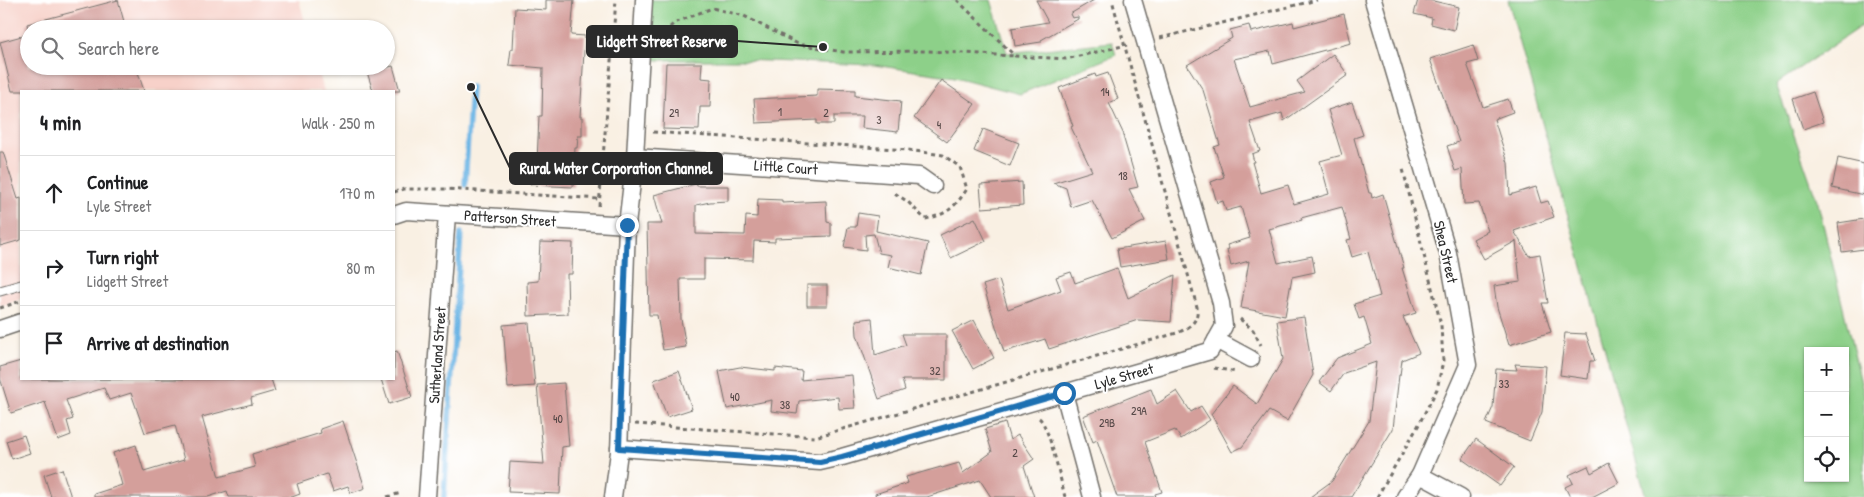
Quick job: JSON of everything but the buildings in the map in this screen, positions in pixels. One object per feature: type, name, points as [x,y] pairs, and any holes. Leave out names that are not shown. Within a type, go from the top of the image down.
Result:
[{"type":"street","points":[[613,497],[619,448],[627,225],[635,157],[644,0]]},
{"type":"street","points":[[1133,0],[1221,302],[1224,326],[1216,340],[1253,360]]},
{"type":"street","name":"Shea Street","points":[[1374,0],[1448,254],[1468,365],[1420,475],[1405,497]]},
{"type":"street","name":"Little Court","points":[[635,157],[919,176],[933,186]]},
{"type":"street","name":"Patterson Street","points":[[395,215],[406,211],[627,225]]},
{"type":"street","name":"Sutherland Street","points":[[427,497],[447,214]]},
{"type":"street","points":[[0,329],[20,322]]},
{"type":"street","name":"Lyle Street","points":[[619,448],[820,462],[1210,352],[1216,340]]},
{"type":"street","points":[[1064,393],[1092,497]]},
{"type":"street","points":[[1420,475],[1461,497]]},
{"type":"lane","points":[[0,291],[20,285]]},
{"type":"path","points":[[598,224],[616,0]]},
{"type":"path","points":[[957,0],[1015,56]]},
{"type":"path","points":[[629,424],[815,437],[1186,329],[1195,321],[1198,312],[1112,0]]},
{"type":"path","points":[[640,60],[674,23],[712,8],[744,16],[798,44],[842,52],[928,51],[1066,59],[1317,0]]},
{"type":"path","points":[[651,132],[908,150],[943,155],[960,167],[967,189],[956,205],[940,216],[925,219],[908,202],[892,191]]},
{"type":"path","points":[[1377,497],[1437,389],[1443,361],[1441,325],[1401,160]]},
{"type":"path","points":[[395,192],[404,189],[446,189],[600,199]]},
{"type":"path","points":[[0,308],[20,301]]},
{"type":"path","points":[[1210,368],[1228,372],[1253,360],[1262,346],[1253,330],[1238,317]]},
{"type":"path","points":[[1049,438],[1065,497]]},
{"type":"path","points":[[387,497],[400,493]]},
{"type":"shaded area","points":[[0,0],[299,0],[305,20],[20,20],[20,75],[320,75],[324,90],[20,90],[20,299],[0,306]]},
{"type":"green space","points":[[644,0],[991,0],[1007,53],[1112,42],[1116,55],[1020,94],[955,77],[874,65],[740,60],[640,60]]},
{"type":"green space","points":[[1508,0],[1864,0],[1864,24],[1776,84],[1818,203],[1864,395],[1864,497],[1646,497]]},
{"type":"waterway","points":[[465,185],[471,87]]},
{"type":"waterway","points":[[444,497],[461,233]]},
{"type":"place","name":"Lidgett Street Reserve","points":[[823,47]]},
{"type":"place","name":"Rural Water Corporation Channel","points":[[471,87]]},
{"type":"route","points":[[627,225],[619,448],[820,462],[1064,393]]}]
